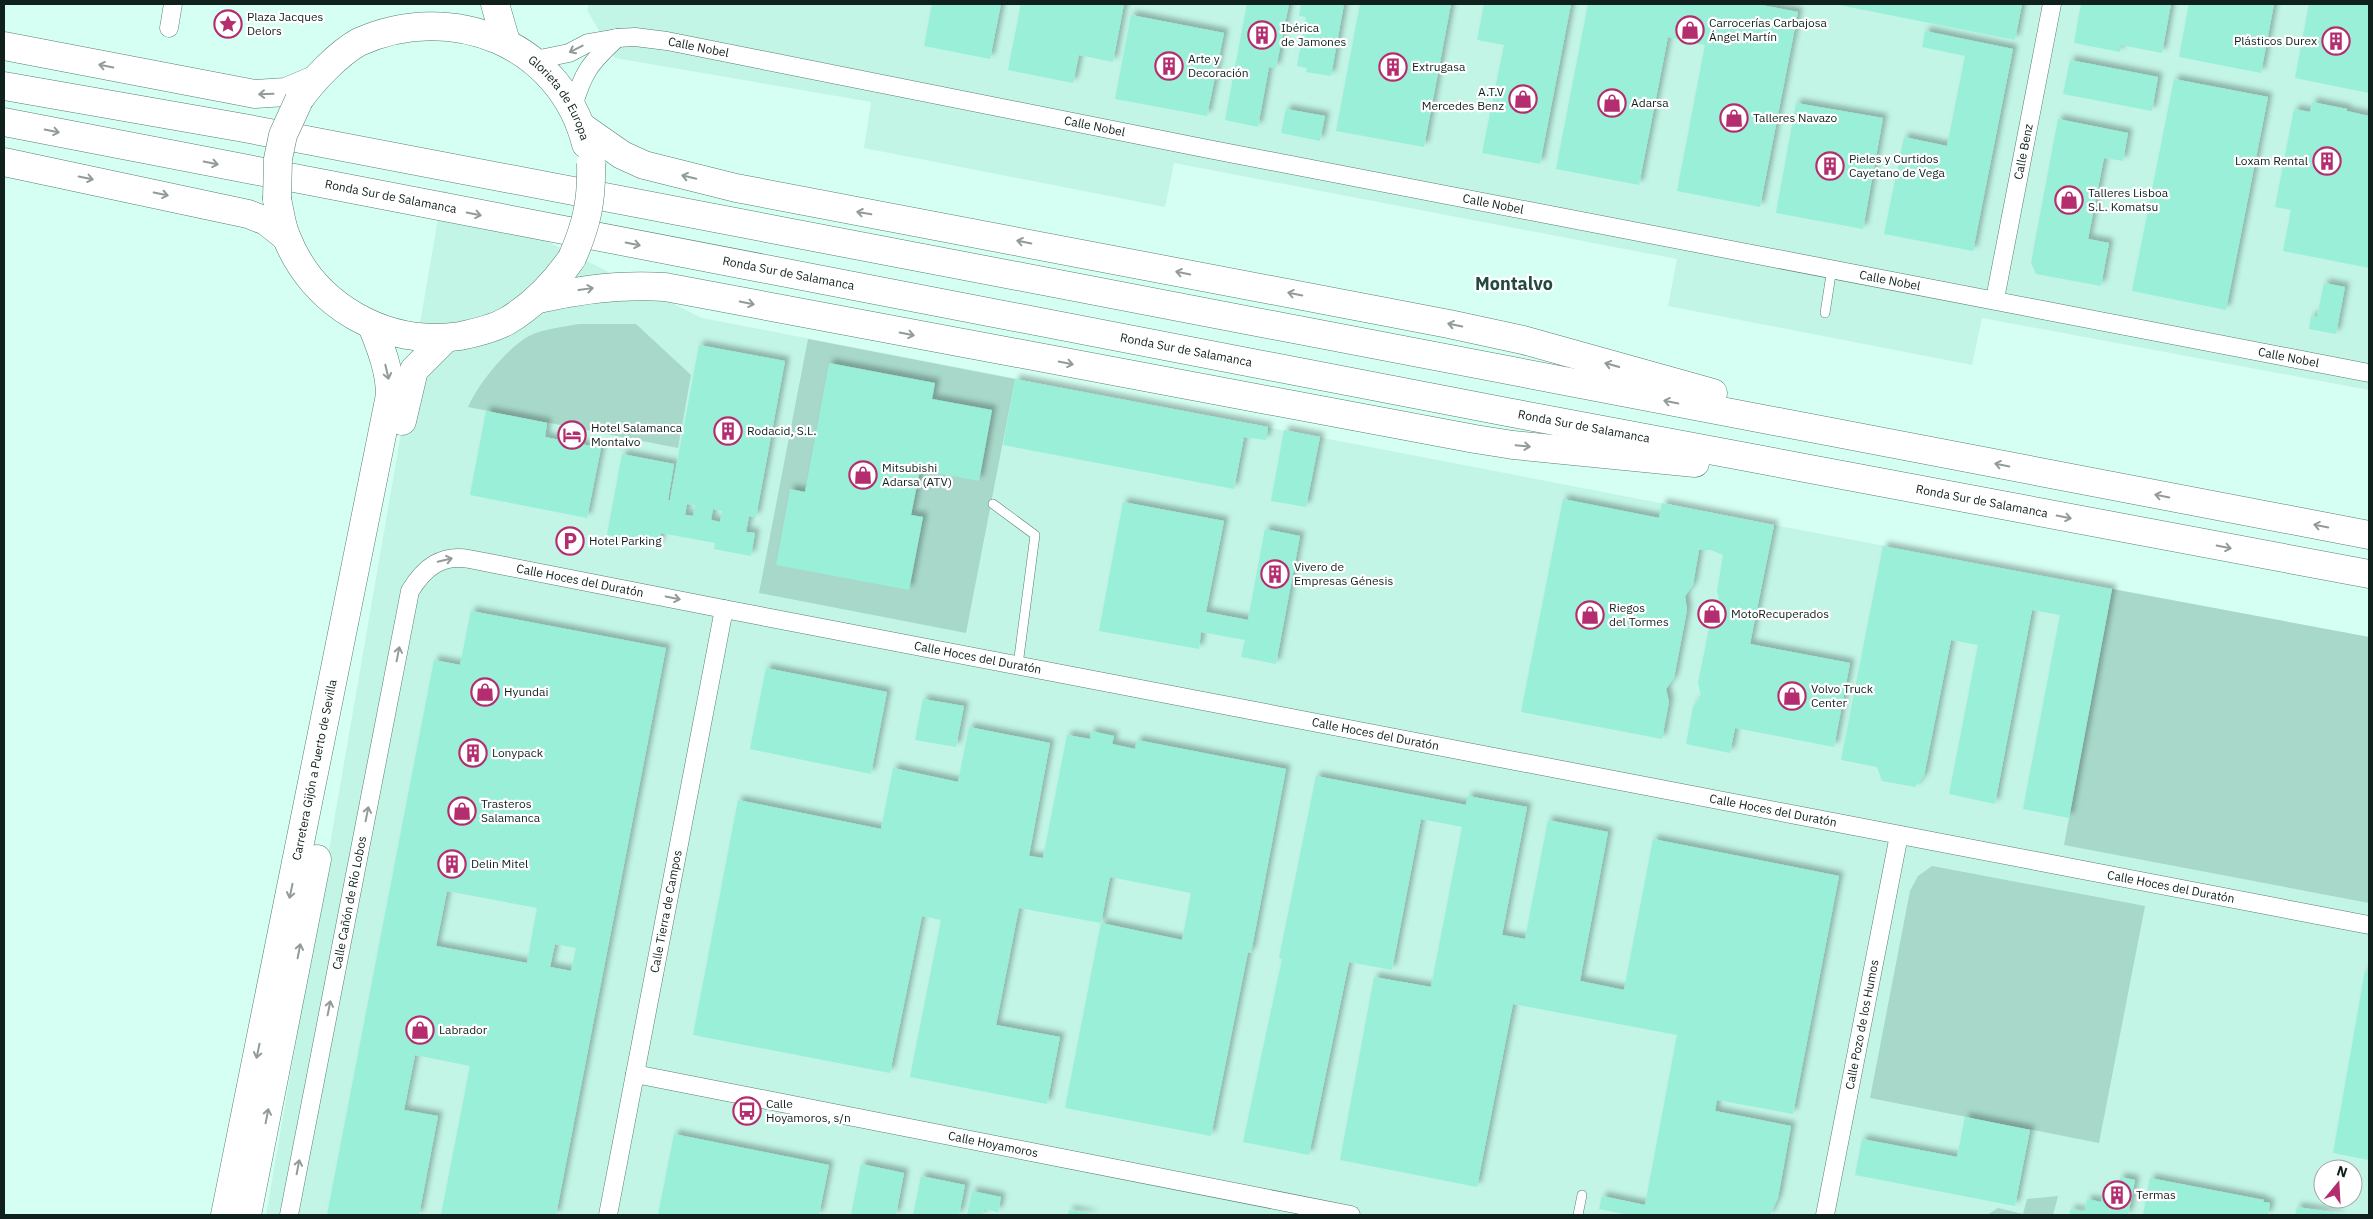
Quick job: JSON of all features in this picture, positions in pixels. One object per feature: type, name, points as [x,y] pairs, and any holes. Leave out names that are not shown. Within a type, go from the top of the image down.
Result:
[{"type":"highway","points":[[440,24],[462,4]]},
{"type":"highway","points":[[495,4],[506,42]]},
{"type":"highway","name":"Glorieta de Europa","points":[[440,24],[471,29],[506,42],[535,60],[559,85],[577,117],[591,163],[592,189],[585,229],[572,258],[560,277],[539,299],[505,322],[472,334],[446,338],[419,338],[372,326],[346,312],[319,288],[300,264],[286,237],[277,199],[278,159],[283,135],[306,90],[357,43],[383,32],[417,25],[440,24]]},
{"type":"highway","points":[[4,46],[255,94],[306,90]]},
{"type":"highway","points":[[4,86],[244,128],[2369,535]]},
{"type":"highway","points":[[577,117],[622,154],[644,165],[670,172],[777,197],[1241,283],[1523,340],[1723,396],[1790,411],[1946,455]]},
{"type":"highway","name":"Ronda Sur de Salamanca","points":[[4,122],[2369,574]]},
{"type":"highway","points":[[4,162],[235,210],[266,221],[286,237]]},
{"type":"highway","points":[[539,299],[586,288],[637,285],[665,287],[1475,440],[1705,464],[1785,480],[1947,494]]},
{"type":"highway","name":"Carretera Gijón a Puerto de Sevilla","points":[[225,1215],[390,395],[390,383],[384,356],[372,326]]},
{"type":"highway","name":"Carretera Gijón a Puerto de Sevilla","points":[[247,1215],[342,729],[346,692],[409,386],[414,370],[446,338]]},
{"type":"highway","points":[[232,1215],[238,1152]]},
{"type":"street","points":[[169,28],[174,4]]},
{"type":"street","name":"Calle Benz","points":[[1995,299],[2052,4]]},
{"type":"street","name":"Calle Nobel","points":[[535,60],[569,53],[588,43],[617,38],[635,37],[666,41],[1203,148],[1995,299],[2369,373]]},
{"type":"street","points":[[577,117],[580,84],[592,61],[617,38]]},
{"type":"street","name":"Calle Hoces del Duratón","points":[[410,591],[428,567],[438,561],[460,558],[2362,924]]},
{"type":"street","name":"Calle Cañón de Río Lobos","points":[[289,1215],[410,591]]},
{"type":"street","name":"Calle Tierra de Campos","points":[[608,1215],[724,609]]},
{"type":"street","name":"Calle Pozo de los Humos","points":[[1825,1215],[1899,835]]},
{"type":"street","name":"Calle Hoyamoros","points":[[635,1074],[1312,1212],[1351,1215]]},
{"type":"lane","points":[[1825,313],[1832,268]]},
{"type":"lane","points":[[993,504],[1035,535],[1018,665]]},
{"type":"lane","points":[[1578,1215],[1582,1195]]},
{"type":"shaded area","points":[[589,4],[2369,4],[2369,390],[1982,318],[1972,365],[1668,306],[1677,259],[1174,163],[1165,207],[864,148],[871,102],[615,58],[587,10]]},
{"type":"shaded area","points":[[443,190],[702,318],[1774,525],[2369,637],[2369,1215],[266,1215]]},
{"type":"shaded area","points":[[579,324],[636,324],[691,375],[678,448],[468,407],[494,367],[520,342],[529,336],[553,328]]},
{"type":"shaded area","points":[[808,339],[1015,379],[966,633],[759,593]]},
{"type":"shaded area","points":[[2112,589],[2369,637],[2369,903],[2064,845]]},
{"type":"shaded area","points":[[1932,866],[2145,906],[2099,1143],[1870,1098],[1910,891],[1918,876]]},
{"type":"shaded area","points":[[2058,1196],[2053,1215],[1987,1215],[1998,1208],[2023,1214],[2027,1199]]},
{"type":"building","points":[[932,4],[1001,4],[990,59],[924,46]]},
{"type":"building","points":[[1021,4],[1124,4],[1113,62],[1079,55],[1073,83],[1008,70]]},
{"type":"building","name":"Ibérica de Jamones","points":[[1247,4],[1289,4],[1276,68],[1269,67],[1258,127],[1225,120]]},
{"type":"building","points":[[1301,4],[1344,4],[1331,76],[1306,72],[1307,68],[1297,66],[1306,17],[1299,16]]},
{"type":"building","name":"Extrugasa","points":[[1360,4],[1451,4],[1424,147],[1336,131]]},
{"type":"building","name":"A.T.V Mercedes Benz","points":[[1484,4],[1571,4],[1540,164],[1482,153],[1504,45],[1477,40]]},
{"type":"building","points":[[1588,4],[1756,4],[1798,12],[1760,207],[1677,191],[1705,45],[1668,37],[1639,185],[1556,169]]},
{"type":"building","points":[[1834,4],[2022,4],[2015,40]]},
{"type":"building","points":[[2081,4],[2171,4],[2162,53],[2121,45],[2120,52],[2074,43]]},
{"type":"building","points":[[2189,4],[2274,4],[2261,73],[2179,57]]},
{"type":"building","name":"Plásticos Durex","points":[[2309,4],[2369,4],[2369,93],[2295,78]]},
{"type":"building","name":"Arte y Decoración","points":[[1131,15],[1224,33],[1207,116],[1115,99]]},
{"type":"building","points":[[1925,31],[2013,49],[1973,251],[1884,234],[1904,137],[1947,146],[1965,56],[1922,47]]},
{"type":"building","points":[[2070,60],[2158,77],[2152,111],[2063,94]]},
{"type":"building","points":[[2174,79],[2268,97],[2226,310],[2132,291]]},
{"type":"building","name":"Loxam Rental","points":[[2312,102],[2347,109],[2347,111],[2369,116],[2369,268],[2283,251],[2291,210],[2275,207],[2294,109],[2310,112]]},
{"type":"building","name":"Pieles y Curtidos Cayetano de Vega","points":[[1796,103],[1883,118],[1863,229],[1776,213]]},
{"type":"building","points":[[1286,109],[1325,116],[1320,141],[1281,133]]},
{"type":"building","name":"Talleres Lisboa S.L. Komatsu","points":[[2058,119],[2128,133],[2123,161],[2104,158],[2088,239],[2109,243],[2101,286],[2036,274],[2031,263]]},
{"type":"building","points":[[2324,283],[2345,287],[2336,334],[2309,329],[2311,316],[2317,317]]},
{"type":"building","name":"Rodacid, S.L.","points":[[699,345],[785,361],[756,517],[749,516],[746,532],[755,533],[751,556],[714,549],[715,543],[661,533],[659,545],[607,535],[622,454],[674,464],[668,500],[670,500]],"holes":[[[687,504],[695,505],[693,516],[685,515]],[[713,509],[722,511],[720,522],[711,520]]]},
{"type":"building","name":"Mitsubishi Adarsa (ATV)","points":[[829,363],[935,383],[932,399],[992,410],[979,481],[920,470],[911,515],[923,517],[909,590],[776,565],[790,489],[805,492]]},
{"type":"building","points":[[1015,379],[1268,427],[1266,440],[1244,437],[1234,489],[1003,445]]},
{"type":"building","name":"Hotel Salamanca Montalvo","points":[[486,411],[547,423],[545,437],[601,448],[587,518],[470,495]]},
{"type":"building","points":[[1284,430],[1320,437],[1306,507],[1271,501]]},
{"type":"building","points":[[1563,499],[1659,518],[1662,503],[1774,525],[1750,644],[1850,663],[1834,747],[1735,728],[1730,753],[1686,744],[1693,707],[1701,696],[1698,683],[1712,614],[1720,603],[1717,591],[1723,555],[1711,550],[1699,550],[1693,585],[1685,596],[1687,610],[1674,678],[1666,689],[1669,702],[1662,739],[1521,712]]},
{"type":"building","points":[[1123,502],[1224,521],[1206,612],[1248,620],[1265,529],[1300,536],[1276,664],[1241,657],[1245,640],[1201,632],[1199,649],[1099,631]]},
{"type":"building","points":[[1883,546],[2112,589],[2069,818],[2023,809],[2060,615],[2032,610],[1995,804],[1949,794],[1978,645],[1951,640],[1924,776],[1915,787],[1882,781],[1877,767],[1841,760]]},
{"type":"building","points":[[471,611],[666,648],[556,1215],[441,1215],[470,1066],[415,1055],[404,1110],[438,1116],[419,1215],[327,1215],[434,660],[460,665]],"holes":[[[447,891],[537,908],[527,963],[436,946]],[[555,944],[576,948],[571,971],[550,967]]]},
{"type":"building","points":[[766,668],[887,692],[871,774],[750,749]]},
{"type":"building","points":[[923,699],[964,706],[956,747],[915,740]]},
{"type":"building","points":[[969,727],[1050,743],[1029,856],[1043,858],[1067,735],[1090,739],[1091,731],[1114,736],[1112,744],[1135,749],[1137,740],[1286,769],[1251,953],[1248,952],[1211,1136],[1065,1108],[1101,923],[1019,908],[996,1025],[1060,1037],[1047,1104],[910,1077],[941,920],[922,916],[890,1073],[693,1035],[738,800],[881,829],[893,768],[958,782]],"holes":[[[1110,877],[1191,893],[1182,940],[1101,923]]]},
{"type":"building","points":[[1316,776],[1466,805],[1468,796],[1527,807],[1502,935],[1525,939],[1548,820],[1608,832],[1580,981],[1624,990],[1653,839],[1839,876],[1793,1114],[1717,1100],[1715,1111],[1791,1126],[1778,1198],[1770,1215],[1629,1215],[1599,1209],[1602,1196],[1645,1205],[1677,1035],[1513,1004],[1477,1187],[1340,1160],[1374,977],[1431,987],[1462,827],[1421,819],[1392,970],[1349,962],[1309,1155],[1243,1142],[1282,959],[1279,958]]},
{"type":"building","points":[[2365,971],[2369,972],[2369,1160],[2333,1153]]},
{"type":"building","points":[[1965,1117],[2030,1130],[2015,1206],[1855,1175],[1862,1139],[1957,1157]]},
{"type":"building","points":[[674,1134],[829,1165],[819,1215],[658,1215]]},
{"type":"building","points":[[861,1164],[904,1173],[896,1215],[851,1215]]},
{"type":"building","points":[[921,1176],[965,1185],[959,1215],[913,1215]]},
{"type":"building","name":"Termas","points":[[2120,1177],[2135,1180],[2128,1215],[2069,1215],[2071,1209],[2085,1212],[2087,1199],[2101,1202],[2104,1189],[2117,1191]]},
{"type":"building","points":[[2150,1178],[2264,1200],[2263,1202],[2270,1203],[2268,1215],[2143,1215]]},
{"type":"building","points":[[972,1191],[1001,1197],[998,1212],[984,1209],[983,1215],[967,1215]]},
{"type":"building","points":[[2297,1207],[2341,1214],[2295,1215]]},
{"type":"building","points":[[1069,1210],[1092,1214],[1092,1215],[1068,1215]]},
{"type":"place","name":"Plaza Jacques Delors","points":[[228,24]]},
{"type":"place","name":"Carrocerías Carbajosa Ángel Martín","points":[[1690,30]]},
{"type":"place","name":"Ibérica de Jamones","points":[[1262,35]]},
{"type":"place","name":"Plásticos Durex","points":[[2336,41]]},
{"type":"place","name":"Arte y Decoración","points":[[1169,66]]},
{"type":"place","name":"Extrugasa","points":[[1393,67]]},
{"type":"place","name":"A.T.V Mercedes Benz","points":[[1523,99]]},
{"type":"place","name":"Adarsa","points":[[1612,103]]},
{"type":"place","name":"Talleres Navazo","points":[[1734,118]]},
{"type":"place","name":"Loxam Rental","points":[[2327,161]]},
{"type":"place","name":"Pieles y Curtidos Cayetano de Vega","points":[[1830,166]]},
{"type":"place","name":"Talleres Lisboa S.L. Komatsu","points":[[2069,200]]},
{"type":"place","name":"Rodacid, S.L.","points":[[728,431]]},
{"type":"place","name":"Hotel Salamanca Montalvo","points":[[572,435]]},
{"type":"place","name":"Mitsubishi Adarsa (ATV)","points":[[863,475]]},
{"type":"place","name":"Hotel Parking","points":[[570,541]]},
{"type":"place","name":"Vivero de Empresas Génesis","points":[[1275,574]]},
{"type":"place","name":"MotoRecuperados","points":[[1712,614]]},
{"type":"place","name":"Riegos del Tormes","points":[[1590,615]]},
{"type":"place","name":"Hyundai","points":[[485,692]]},
{"type":"place","name":"Volvo Truck Center","points":[[1792,696]]},
{"type":"place","name":"Lonypack","points":[[473,753]]},
{"type":"place","name":"Trasteros Salamanca","points":[[462,811]]},
{"type":"place","name":"Delin Mitel","points":[[452,864]]},
{"type":"place","name":"Labrador","points":[[420,1030]]},
{"type":"place","name":"Calle Hoyamoros, s/n","points":[[747,1111]]},
{"type":"place","name":"Termas","points":[[2117,1195]]},
{"type":"district","name":"Montalvo","points":[[1514,284]]}]
